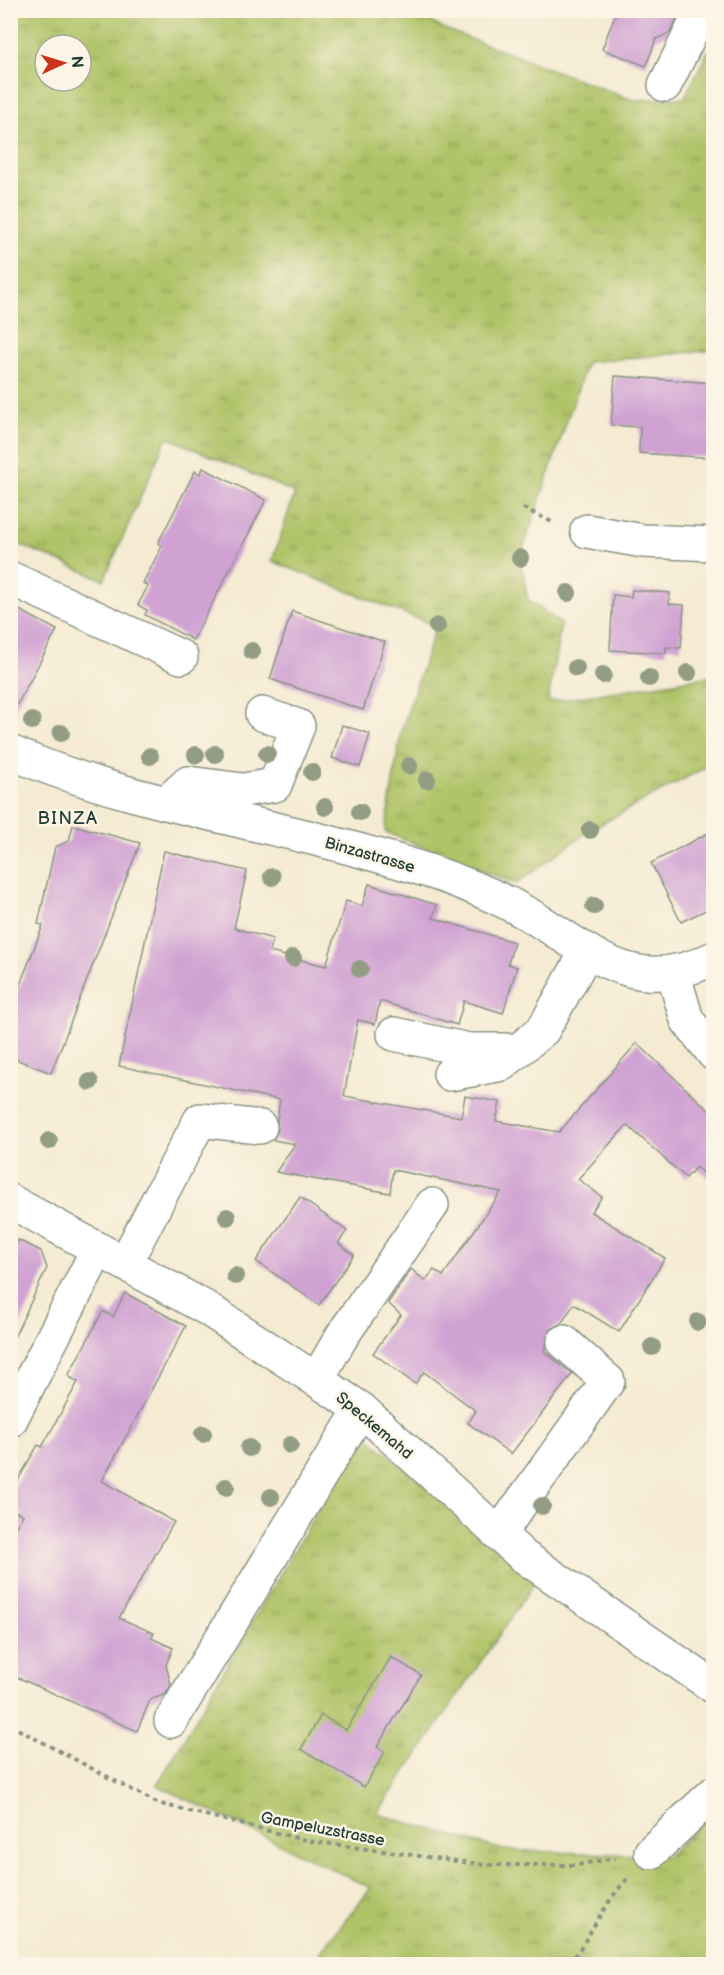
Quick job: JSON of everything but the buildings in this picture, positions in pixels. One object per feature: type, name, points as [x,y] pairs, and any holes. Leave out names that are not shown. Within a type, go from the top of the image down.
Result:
[{"type":"street","points":[[665,85],[702,10]]},
{"type":"street","points":[[587,531],[643,541],[714,544]]},
{"type":"street","points":[[10,578],[181,657]]},
{"type":"street","points":[[166,803],[188,783],[243,790],[274,784],[297,726],[262,714]]},
{"type":"street","name":"Binzastrasse","points":[[10,752],[166,803],[381,856],[455,881],[526,914],[613,967],[641,974],[672,972],[714,958]]},
{"type":"street","points":[[450,1074],[502,1064],[543,1030],[587,951]]},
{"type":"street","points":[[672,972],[687,1020],[714,1054]]},
{"type":"street","points":[[394,1034],[469,1050],[519,1050]]},
{"type":"street","points":[[10,1421],[112,1256],[200,1120],[260,1127]]},
{"type":"street","name":"Speckemahd","points":[[10,1201],[206,1308],[361,1409],[523,1556],[714,1687]]},
{"type":"street","points":[[317,1379],[342,1336],[432,1205]]},
{"type":"street","points":[[499,1534],[608,1381],[564,1342]]},
{"type":"street","points":[[171,1721],[361,1409]]},
{"type":"street","points":[[651,1852],[714,1793]]},
{"type":"path","name":"Gampeluzstrasse","points":[[10,1725],[156,1803],[309,1841],[486,1865],[577,1865],[651,1852]]},
{"type":"path","points":[[569,1965],[585,1943],[606,1902],[651,1852]]},
{"type":"green space","points":[[10,11],[411,11],[442,28],[633,100],[684,98],[713,42],[713,350],[587,362],[520,558],[528,600],[561,624],[548,702],[713,676],[713,763],[590,830],[516,884],[385,832],[401,732],[436,626],[272,561],[295,493],[167,437],[104,580],[11,541]]},
{"type":"green space","points":[[363,1433],[536,1581],[377,1814],[503,1850],[667,1856],[713,1813],[713,1964],[311,1964],[371,1888],[157,1785]]},
{"type":"district","name":"BINZA","points":[[68,818]]}]
